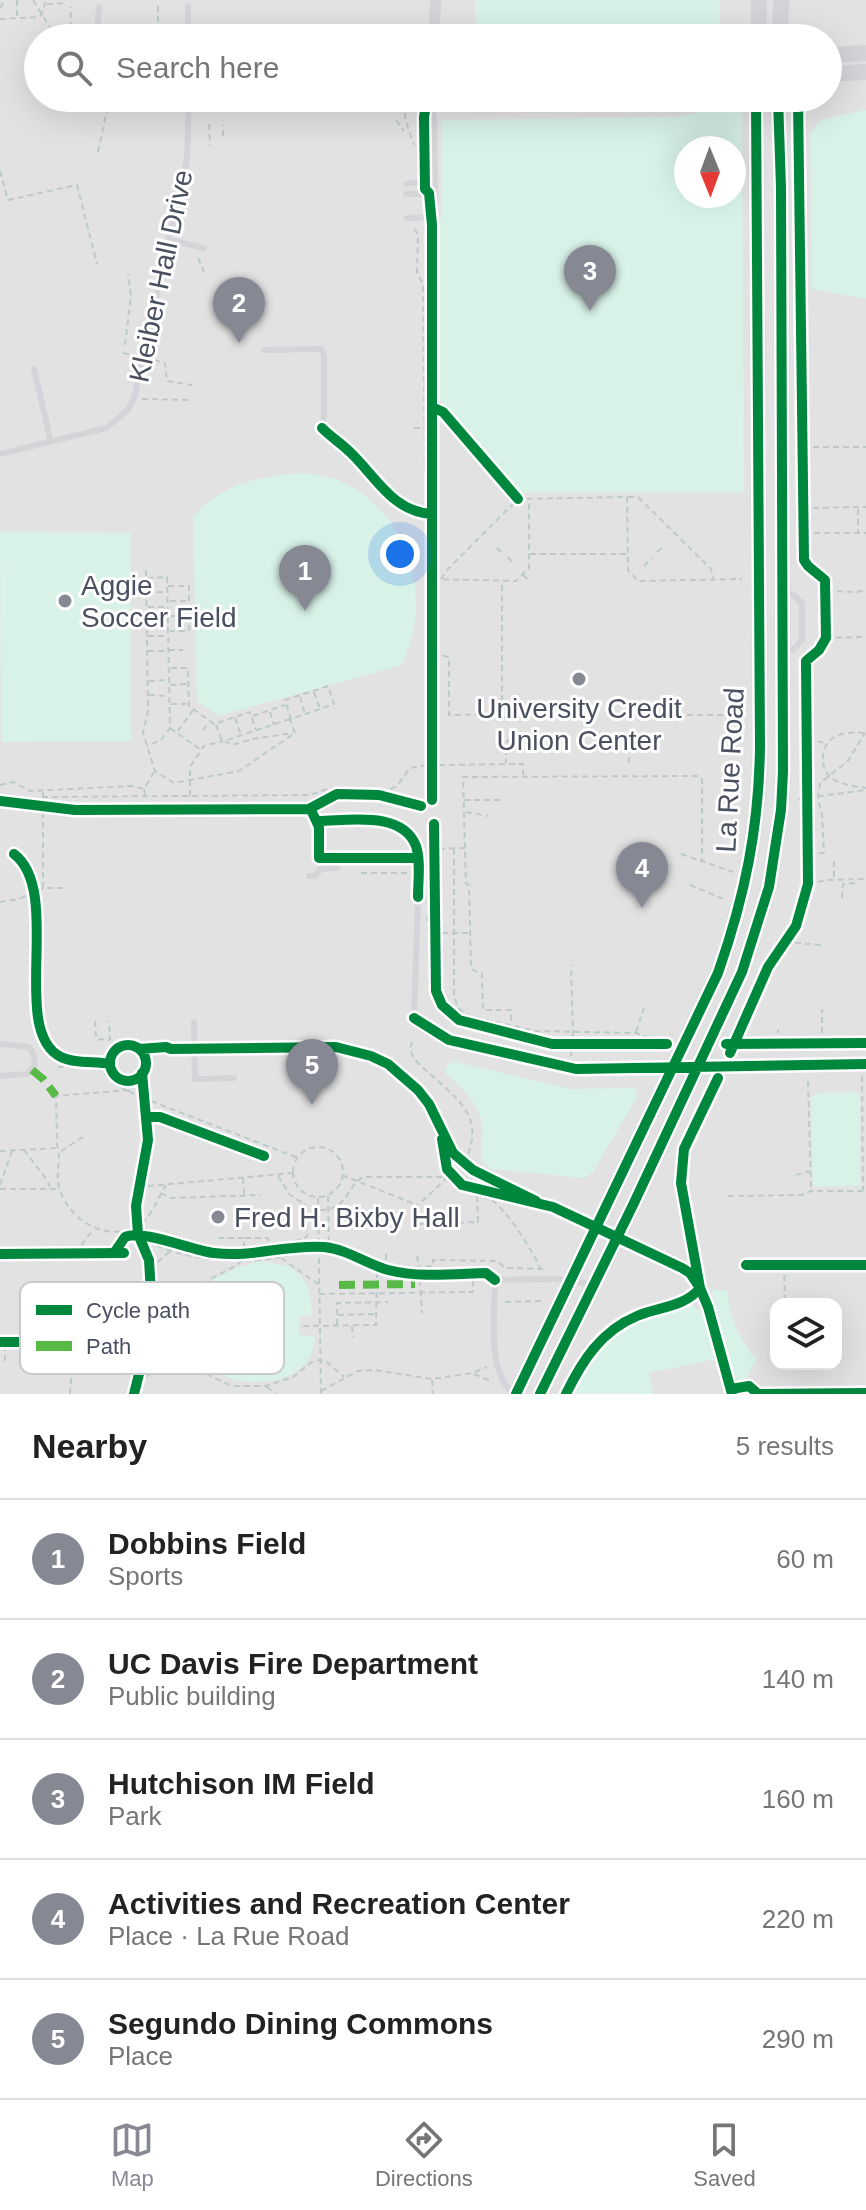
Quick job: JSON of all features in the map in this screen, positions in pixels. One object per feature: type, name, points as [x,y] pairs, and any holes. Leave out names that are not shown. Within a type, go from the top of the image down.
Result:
[{"type":"main road","points":[[759,0],[759,24]]},
{"type":"main road","points":[[780,24],[781,0]]},
{"type":"main road","points":[[842,54],[866,53]]},
{"type":"main road","points":[[842,73],[866,72]]},
{"type":"main road","name":"La Rue Road","points":[[515,1394],[718,973],[733,930],[752,851],[759,789],[756,112]]},
{"type":"main road","name":"La Rue Road","points":[[540,1394],[742,972],[769,887],[782,798],[778,112]]},
{"type":"street","points":[[434,24],[436,0]]},
{"type":"street","points":[[414,1018],[449,1040],[564,1068],[864,1070]]},
{"type":"lane","points":[[188,6],[188,24]]},
{"type":"lane","points":[[98,24],[99,7]]},
{"type":"lane","name":"Kleiber Hall Drive","points":[[0,454],[106,428],[128,410],[144,358],[187,159],[189,112]]},
{"type":"lane","points":[[406,194],[425,189],[425,112]]},
{"type":"lane","points":[[410,218],[431,217],[435,212],[433,112]]},
{"type":"lane","points":[[406,184],[425,177]]},
{"type":"lane","points":[[170,240],[204,248]]},
{"type":"lane","points":[[264,350],[321,349],[324,356],[322,428]]},
{"type":"lane","points":[[34,369],[51,442]]},
{"type":"lane","points":[[309,876],[315,876],[321,869],[337,868]]},
{"type":"lane","points":[[414,1018],[418,897]]},
{"type":"lane","points":[[194,1022],[195,1079],[234,1078]]},
{"type":"lane","points":[[0,1044],[29,1047],[35,1065],[27,1074],[0,1076]]},
{"type":"lane","points":[[515,1394],[506,1388],[496,1367],[493,1279],[541,1278],[594,1284]]},
{"type":"path","points":[[0,8],[5,0]]},
{"type":"path","points":[[17,0],[17,19]]},
{"type":"path","points":[[33,0],[48,24]]},
{"type":"path","points":[[0,19],[34,19],[42,14],[46,2],[66,3]]},
{"type":"path","points":[[158,6],[158,24]]},
{"type":"path","points":[[70,24],[71,7]]},
{"type":"path","points":[[98,152],[107,112]]},
{"type":"path","points":[[405,113],[405,125],[411,130],[417,150]]},
{"type":"path","points":[[396,120],[404,131]]},
{"type":"path","points":[[209,124],[210,145]]},
{"type":"path","points":[[223,125],[223,136]]},
{"type":"path","points":[[0,171],[8,200],[84,181]]},
{"type":"path","points":[[77,185],[97,264]]},
{"type":"path","points":[[410,218],[418,234],[417,273]]},
{"type":"path","points":[[191,245],[204,272]]},
{"type":"path","points":[[412,264],[423,284],[425,473]]},
{"type":"path","points":[[432,271],[432,483]]},
{"type":"path","points":[[125,345],[131,296],[128,274]]},
{"type":"path","points":[[123,353],[165,363],[167,381],[192,385]]},
{"type":"path","points":[[417,381],[425,381]]},
{"type":"path","points":[[134,398],[193,400]]},
{"type":"path","points":[[414,428],[424,428]]},
{"type":"path","points":[[803,433],[803,462]]},
{"type":"path","points":[[803,447],[866,447]]},
{"type":"path","points":[[509,488],[524,499],[638,497],[711,569],[714,580]]},
{"type":"path","points":[[803,493],[804,546]]},
{"type":"path","points":[[627,497],[628,570],[638,581],[747,579]]},
{"type":"path","points":[[437,579],[516,581],[529,568],[524,499]]},
{"type":"path","points":[[437,579],[524,499]]},
{"type":"path","points":[[857,507],[858,533]]},
{"type":"path","points":[[803,508],[866,507]]},
{"type":"path","points":[[804,533],[866,533]]},
{"type":"path","points":[[497,548],[502,553]]},
{"type":"path","points":[[657,552],[662,548]]},
{"type":"path","points":[[529,554],[628,554]]},
{"type":"path","points":[[508,557],[512,562]]},
{"type":"path","points":[[644,566],[652,558]]},
{"type":"path","points":[[433,566],[437,579],[433,594]]},
{"type":"path","points":[[146,570],[148,711],[143,733],[155,771],[174,783],[239,771],[295,733]]},
{"type":"path","points":[[522,575],[531,582]]},
{"type":"path","points":[[626,581],[633,575]]},
{"type":"path","points":[[146,578],[167,577],[170,728],[161,740],[146,746]]},
{"type":"path","points":[[502,581],[502,714],[507,723]]},
{"type":"path","points":[[168,586],[189,586],[189,631],[168,631]]},
{"type":"path","points":[[827,605],[826,586],[857,592],[866,590]]},
{"type":"path","points":[[146,592],[168,592]]},
{"type":"path","points":[[168,601],[189,601]]},
{"type":"path","points":[[146,607],[168,607]]},
{"type":"path","points":[[168,616],[189,617]]},
{"type":"path","points":[[819,650],[826,638],[827,620]]},
{"type":"path","points":[[147,622],[168,621]]},
{"type":"path","points":[[147,636],[168,636]]},
{"type":"path","points":[[826,638],[866,637]]},
{"type":"path","points":[[433,639],[433,670]]},
{"type":"path","points":[[147,651],[183,650]]},
{"type":"path","points":[[433,654],[449,657],[449,715],[502,714]]},
{"type":"path","points":[[169,668],[188,668],[189,704],[216,724],[223,741],[232,745],[295,733]]},
{"type":"path","points":[[147,681],[189,684]]},
{"type":"path","points":[[190,797],[190,767],[204,746],[274,725],[290,719],[334,704],[328,686],[285,700],[287,704],[290,719],[295,733]]},
{"type":"path","points":[[313,691],[320,709]]},
{"type":"path","points":[[147,695],[169,696]]},
{"type":"path","points":[[299,696],[306,714]]},
{"type":"path","points":[[169,704],[189,704]]},
{"type":"path","points":[[252,716],[287,704]]},
{"type":"path","points":[[177,733],[193,709]]},
{"type":"path","points":[[269,711],[274,725]]},
{"type":"path","points":[[216,724],[250,712],[256,730]]},
{"type":"path","points":[[627,715],[748,715]]},
{"type":"path","points":[[235,717],[241,735]]},
{"type":"path","points":[[203,730],[210,721]]},
{"type":"path","points":[[807,725],[808,753]]},
{"type":"path","points":[[170,728],[202,750]]},
{"type":"path","points":[[808,739],[826,744],[843,734],[866,733]]},
{"type":"path","points":[[808,812],[820,783],[848,761],[866,733]]},
{"type":"path","points":[[506,743],[513,734]]},
{"type":"path","points":[[826,744],[823,760],[828,775],[842,783],[866,789]]},
{"type":"path","points":[[433,749],[434,779]]},
{"type":"path","points":[[506,749],[506,764]]},
{"type":"path","points":[[629,752],[629,763]]},
{"type":"path","points":[[439,765],[523,764],[523,776]]},
{"type":"path","points":[[37,806],[146,797],[310,795],[327,789],[389,790],[397,786],[410,768],[428,765]]},
{"type":"path","points":[[146,797],[144,789],[155,771]]},
{"type":"path","points":[[511,1010],[483,1010],[482,974],[471,969],[463,777],[701,777],[702,860]]},
{"type":"path","points":[[0,785],[13,782],[30,791],[131,786],[144,789]]},
{"type":"path","points":[[808,783],[822,815],[824,853],[809,854]]},
{"type":"path","points":[[32,894],[37,806],[44,789]]},
{"type":"path","points":[[792,799],[866,789]]},
{"type":"path","points":[[316,806],[337,794],[400,799]]},
{"type":"path","points":[[464,800],[505,800]]},
{"type":"path","points":[[464,811],[488,816]]},
{"type":"path","points":[[809,840],[808,888],[834,880],[866,879]]},
{"type":"path","points":[[435,863],[433,845],[465,848]]},
{"type":"path","points":[[454,849],[454,996],[458,1008],[470,1016],[545,1032],[565,1042],[636,1033],[667,1044]]},
{"type":"path","points":[[681,854],[734,872]]},
{"type":"path","points":[[418,858],[418,897]]},
{"type":"path","points":[[834,861],[834,880]]},
{"type":"path","points":[[361,873],[412,873]]},
{"type":"path","points":[[842,898],[843,884],[856,883],[856,880]]},
{"type":"path","points":[[18,885],[32,894]]},
{"type":"path","points":[[690,885],[727,901]]},
{"type":"path","points":[[0,902],[67,888]]},
{"type":"path","points":[[435,905],[436,948]]},
{"type":"path","points":[[418,917],[429,916],[429,933],[470,933]]},
{"type":"path","points":[[776,954],[788,938],[821,945]]},
{"type":"path","points":[[470,951],[475,950]]},
{"type":"path","points":[[564,1068],[572,1055],[565,1042],[571,965]]},
{"type":"path","points":[[442,1005],[450,1014],[468,1024],[589,1044]]},
{"type":"path","points":[[510,1005],[511,1025]]},
{"type":"path","points":[[636,1033],[644,1008]]},
{"type":"path","points":[[822,1009],[822,1043]]},
{"type":"path","points":[[95,1021],[98,1047],[110,1040],[109,1021]]},
{"type":"path","points":[[777,1043],[778,1030]]},
{"type":"path","points":[[412,1042],[410,1053],[414,1060],[458,1099],[470,1116],[473,1140],[466,1159]]},
{"type":"path","points":[[763,1043],[792,1043]]},
{"type":"path","points":[[807,1043],[835,1043]]},
{"type":"path","points":[[604,1044],[667,1044]]},
{"type":"path","points":[[57,1054],[69,1060],[110,1064],[115,1075],[135,1084],[148,1102],[298,1158]]},
{"type":"path","points":[[58,1067],[97,1066],[115,1084],[135,1084]]},
{"type":"path","points":[[728,1196],[864,1190],[864,1070]]},
{"type":"path","points":[[808,1081],[811,1191]]},
{"type":"path","points":[[134,1094],[135,1084]]},
{"type":"path","points":[[135,1084],[56,1096],[59,1189],[82,1221],[94,1229],[109,1231],[137,1225],[173,1248]]},
{"type":"path","points":[[148,1102],[148,1117]]},
{"type":"path","points":[[160,1117],[264,1156]]},
{"type":"path","points":[[0,1151],[59,1150],[83,1137]]},
{"type":"path","points":[[319,1145],[332,1150],[339,1159],[342,1175],[339,1184],[328,1196],[318,1198],[300,1190],[294,1173],[298,1158],[311,1147],[319,1145]]},
{"type":"path","points":[[332,1150],[334,1145]]},
{"type":"path","points":[[23,1149],[50,1188]]},
{"type":"path","points":[[13,1150],[0,1187],[59,1189]]},
{"type":"path","points":[[453,1153],[473,1170]]},
{"type":"path","points":[[445,1163],[451,1175],[462,1185],[507,1196]]},
{"type":"path","points":[[796,1175],[810,1171]]},
{"type":"path","points":[[138,1187],[294,1173]]},
{"type":"path","points":[[276,1254],[282,1244],[307,1236],[306,1205],[290,1195],[278,1175]]},
{"type":"path","points":[[342,1175],[418,1205]]},
{"type":"path","points":[[318,1210],[329,1210],[349,1196],[357,1181],[363,1177],[448,1177]]},
{"type":"path","points":[[448,1177],[458,1189],[497,1204],[530,1248],[541,1268],[541,1278]]},
{"type":"path","points":[[448,1177],[418,1205],[418,1224],[478,1222],[477,1195]]},
{"type":"path","points":[[243,1178],[244,1195]]},
{"type":"path","points":[[119,1245],[146,1217],[166,1185]]},
{"type":"path","points":[[160,1193],[170,1198],[261,1195]]},
{"type":"path","points":[[320,1392],[319,1285],[329,1210],[328,1196]]},
{"type":"path","points":[[318,1198],[322,1249]]},
{"type":"path","points":[[137,1225],[151,1282]]},
{"type":"path","points":[[75,1253],[94,1229]]},
{"type":"path","points":[[218,1238],[268,1238],[276,1254],[319,1285]]},
{"type":"path","points":[[243,1257],[244,1238]]},
{"type":"path","points":[[148,1241],[173,1248],[243,1257],[322,1249],[388,1270],[486,1273],[493,1279]]},
{"type":"path","points":[[150,1269],[173,1248]]},
{"type":"path","points":[[322,1249],[377,1272],[420,1279],[493,1279]]},
{"type":"path","points":[[60,1253],[88,1253]]},
{"type":"path","points":[[386,1254],[386,1264],[419,1267],[433,1266],[433,1260],[471,1260],[497,1261],[505,1268],[552,1269]]},
{"type":"path","points":[[417,1256],[419,1267]]},
{"type":"path","points":[[208,1282],[243,1257]]},
{"type":"path","points":[[771,1265],[798,1265]]},
{"type":"path","points":[[784,1265],[785,1298]]},
{"type":"path","points":[[376,1325],[377,1272]]},
{"type":"path","points":[[420,1279],[422,1313]]},
{"type":"path","points":[[319,1294],[473,1292],[473,1279]]},
{"type":"path","points":[[504,1302],[548,1301]]},
{"type":"path","points":[[337,1326],[337,1303],[388,1302]]},
{"type":"path","points":[[337,1315],[376,1314]]},
{"type":"path","points":[[352,1325],[353,1337]]},
{"type":"path","points":[[303,1326],[381,1325]]},
{"type":"path","points":[[5,1361],[3,1342],[19,1342]]},
{"type":"path","points":[[207,1374],[232,1386],[266,1386],[293,1377],[313,1361],[320,1360],[327,1362],[344,1377]]},
{"type":"path","points":[[320,1392],[358,1371],[375,1370],[432,1379],[496,1367]]},
{"type":"path","points":[[473,1373],[493,1382]]},
{"type":"path","points":[[70,1394],[72,1374]]},
{"type":"path","points":[[141,1374],[141,1378],[150,1374]]},
{"type":"path","points":[[432,1379],[433,1394]]},
{"type":"path","points":[[266,1386],[276,1394]]},
{"type":"path","points":[[246,1388],[246,1394]]},
{"type":"path","points":[[770,1393],[796,1393]]},
{"type":"path","points":[[852,1393],[866,1393]]},
{"type":"shaded area","points":[[0,0],[866,0],[866,1394],[0,1394]]},
{"type":"green space","points":[[475,0],[720,0],[720,24],[476,24]]},
{"type":"green space","points":[[866,110],[866,299],[812,289],[810,133],[821,120]]},
{"type":"green space","points":[[698,112],[742,112],[742,136],[674,136],[674,208],[743,208],[744,492],[518,493],[438,397],[437,225],[441,217],[442,120],[677,117]]},
{"type":"green space","points":[[304,473],[340,481],[360,492],[377,506],[402,542],[415,584],[416,606],[414,629],[402,665],[218,716],[197,701],[193,517],[217,496],[243,483]]},
{"type":"green space","name":"Aggie Soccer Field","points":[[0,532],[130,533],[131,741],[1,742]]},
{"type":"green space","points":[[455,1062],[571,1089],[634,1088],[637,1097],[593,1172],[585,1178],[491,1169],[481,1155],[483,1129],[477,1108],[445,1073],[448,1064]]},
{"type":"green space","points":[[856,1092],[860,1096],[860,1186],[813,1187],[811,1097],[819,1093]]},
{"type":"green space","points":[[256,1262],[270,1262],[291,1268],[305,1281],[312,1315],[300,1316],[299,1335],[314,1336],[313,1348],[301,1368],[290,1375],[255,1382],[220,1374],[284,1374],[284,1282],[211,1282]]},
{"type":"green space","points":[[711,1290],[727,1290],[736,1327],[757,1359],[743,1383],[733,1377]]},
{"type":"green space","points":[[691,1304],[703,1313],[716,1359],[649,1373],[653,1394],[571,1394],[596,1353],[618,1333],[645,1318]]},
{"type":"marked path","points":[[32,1070],[56,1096]]},
{"type":"marked path","points":[[339,1285],[415,1284]]},
{"type":"cycle path","points":[[425,112],[425,189],[429,193],[432,225],[432,800]]},
{"type":"cycle path","points":[[516,1394],[718,973],[736,917],[749,861],[757,805],[760,746],[756,112]]},
{"type":"cycle path","points":[[540,1394],[742,972],[769,887],[781,810],[783,772],[778,112]]},
{"type":"cycle path","points":[[730,1053],[768,967],[796,926],[808,884],[806,661],[819,650],[826,638],[825,580],[804,560],[798,112]]},
{"type":"cycle path","points":[[432,407],[443,412],[518,499]]},
{"type":"cycle path","points":[[322,428],[396,500],[418,512],[432,514]]},
{"type":"cycle path","points":[[0,801],[75,810],[309,809],[337,794],[379,795],[421,806]]},
{"type":"cycle path","points":[[312,812],[319,827],[319,858],[418,858]]},
{"type":"cycle path","points":[[318,821],[373,820],[399,827],[409,835],[418,852],[418,897]]},
{"type":"cycle path","points":[[434,824],[436,991],[442,1005],[459,1020],[552,1044],[667,1044]]},
{"type":"cycle path","points":[[14,854],[28,873],[35,898],[38,1020],[46,1042],[61,1057],[79,1062],[110,1064]]},
{"type":"cycle path","points":[[414,1018],[449,1040],[576,1069],[866,1064]]},
{"type":"cycle path","points":[[726,1044],[866,1043]]},
{"type":"cycle path","points":[[128,1045],[140,1051],[146,1063],[140,1075],[128,1081],[116,1075],[110,1063],[116,1051],[128,1045]]},
{"type":"cycle path","points":[[139,1049],[336,1047],[371,1056],[388,1064],[418,1090],[429,1104],[453,1153],[473,1170],[536,1201]]},
{"type":"cycle path","points":[[142,1073],[148,1140],[136,1206],[138,1234],[149,1260],[150,1282]]},
{"type":"cycle path","points":[[718,1078],[684,1149],[681,1183],[700,1288],[732,1394]]},
{"type":"cycle path","points":[[148,1117],[160,1117],[264,1156]]},
{"type":"cycle path","points":[[442,1139],[447,1169],[462,1185],[553,1207],[682,1268],[690,1273],[700,1288]]},
{"type":"cycle path","points":[[114,1253],[125,1237],[133,1235],[228,1254],[324,1247],[400,1272],[437,1275],[486,1273],[495,1280]]},
{"type":"cycle path","points":[[0,1254],[124,1253]]},
{"type":"cycle path","points":[[746,1265],[866,1265]]},
{"type":"cycle path","points":[[566,1394],[594,1348],[613,1330],[637,1316],[687,1299],[700,1288]]},
{"type":"cycle path","points":[[0,1342],[20,1342]]},
{"type":"cycle path","points":[[134,1394],[139,1374]]},
{"type":"cycle path","points":[[731,1389],[749,1386],[758,1394],[866,1393]]},
{"type":"place","name":"Hutchison IM Field","points":[[590,311]]},
{"type":"place","name":"UC Davis Fire Department","points":[[239,343]]},
{"type":"place","name":"Aggie Soccer Field","points":[[65,601]]},
{"type":"place","name":"Dobbins Field","points":[[305,611]]},
{"type":"place","name":"University Credit Union Center","points":[[579,679]]},
{"type":"place","name":"Activities and Recreation Center","points":[[642,908]]},
{"type":"place","name":"Segundo Dining Commons","points":[[312,1105]]},
{"type":"place","name":"Fred H. Bixby Hall","points":[[218,1217]]}]
